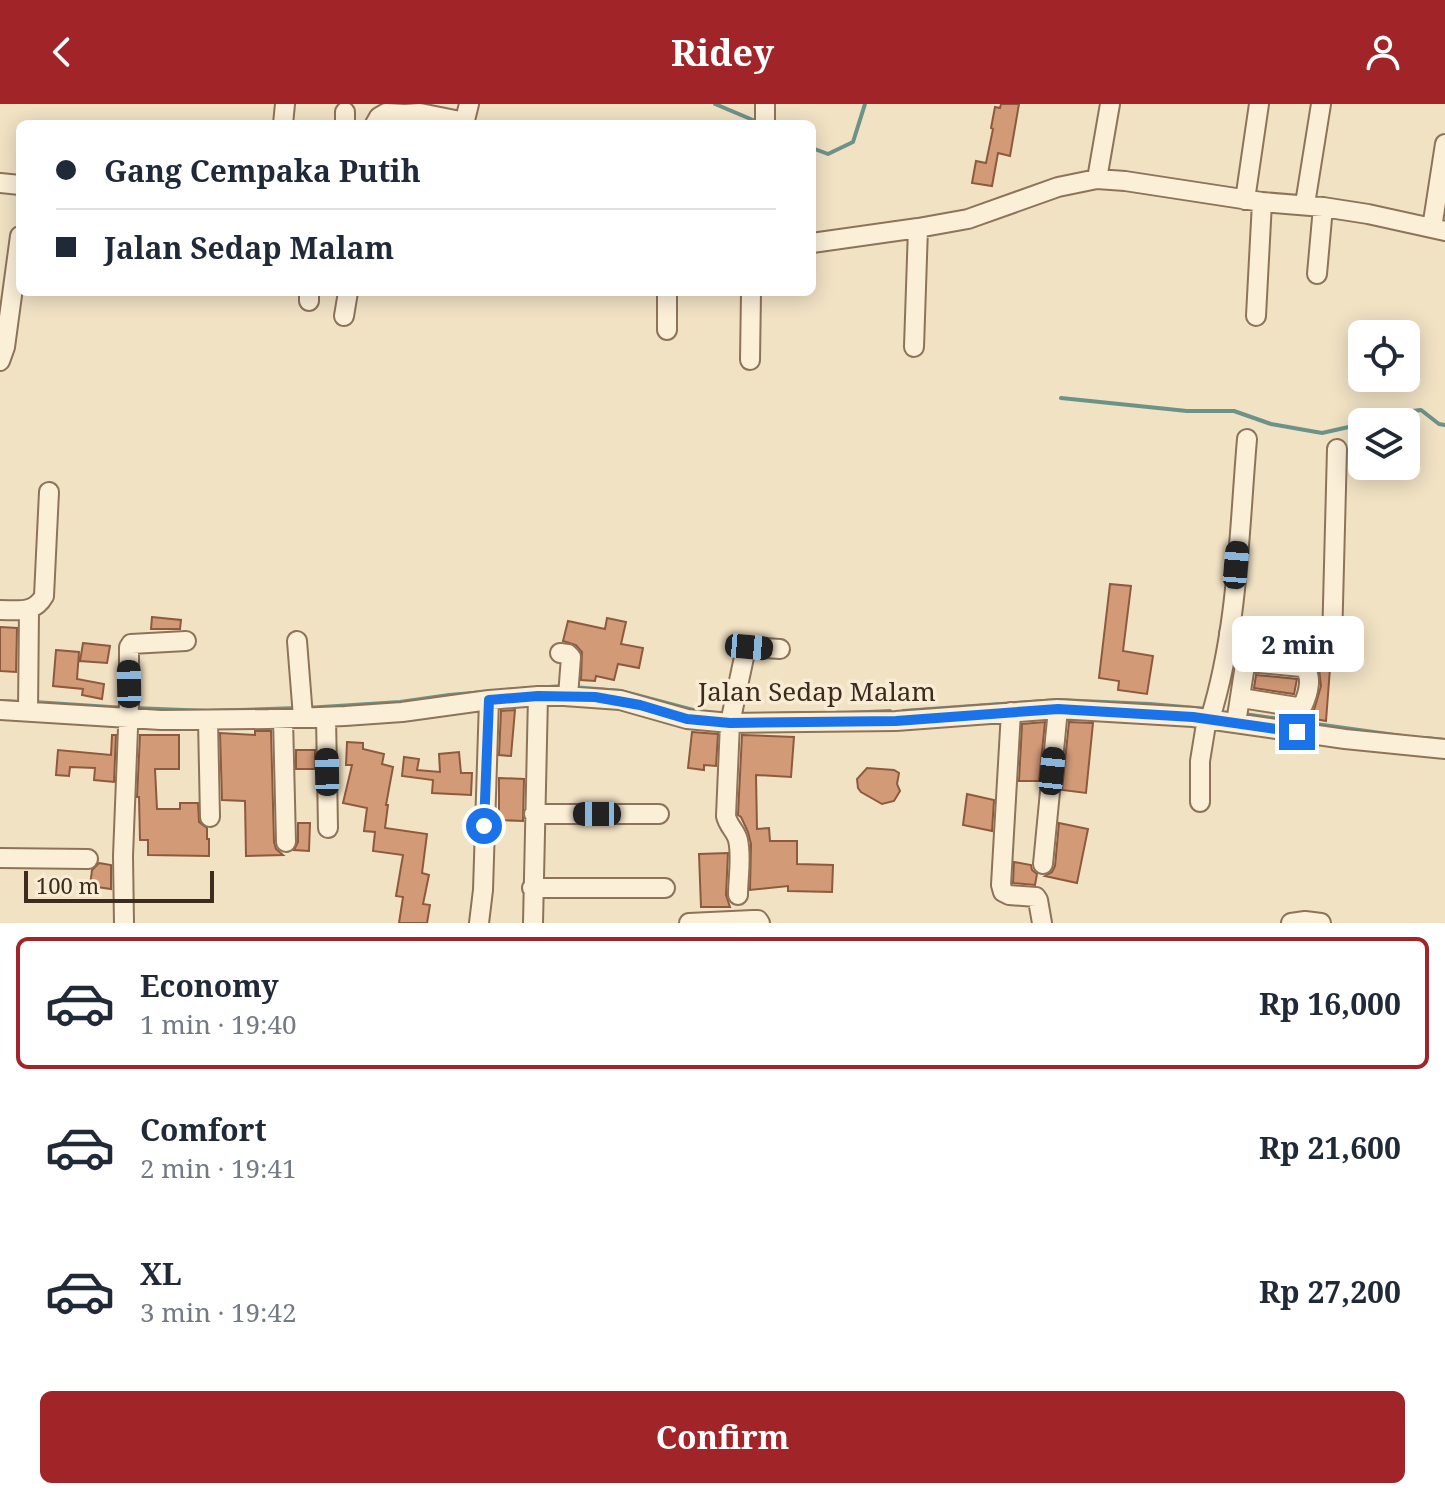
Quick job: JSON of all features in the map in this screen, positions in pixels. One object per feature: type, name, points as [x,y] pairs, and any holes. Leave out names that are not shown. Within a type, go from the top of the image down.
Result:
[{"type":"street","points":[[1097,179],[1110,104]]},
{"type":"street","points":[[1256,316],[1254,201],[1259,104]]},
{"type":"street","points":[[1317,274],[1314,206],[1321,104]]},
{"type":"street","points":[[377,120],[386,113],[466,117]]},
{"type":"street","points":[[816,242],[968,219],[1058,187],[1097,179],[1368,214],[1438,230],[1445,144]]},
{"type":"street","points":[[914,347],[918,228]]},
{"type":"street","points":[[0,361],[5,347],[16,266]]},
{"type":"street","points":[[344,316],[347,296]]},
{"type":"street","points":[[667,296],[667,330]]},
{"type":"street","points":[[750,360],[751,296]]},
{"type":"street","points":[[1200,802],[1200,761],[1229,633],[1234,596],[1247,439]]},
{"type":"street","points":[[1229,633],[1332,643],[1337,449]]},
{"type":"street","points":[[0,610],[29,610],[39,606],[44,596],[49,492]]},
{"type":"street","points":[[28,704],[29,610]]},
{"type":"street","points":[[124,923],[128,650],[131,644],[186,641]]},
{"type":"street","points":[[297,641],[302,708]]},
{"type":"street","points":[[738,895],[739,845],[726,816],[732,715],[746,648],[780,649]]},
{"type":"street","points":[[560,653],[571,657],[569,689]]},
{"type":"street","name":"Jalan Sedap Malam","points":[[0,710],[28,704],[129,710],[208,720],[283,719],[302,708],[326,717],[402,712],[538,696],[569,689],[687,719],[732,715],[863,722],[1058,709],[1150,713],[1238,711],[1345,739],[1445,749]]},
{"type":"street","points":[[533,923],[538,696]]},
{"type":"street","points":[[479,923],[483,890],[489,700]]},
{"type":"street","points":[[1043,864],[1058,709]]},
{"type":"street","points":[[1011,712],[1001,885],[1003,892],[1009,895],[1036,897],[1042,923]]},
{"type":"street","points":[[326,717],[328,828]]},
{"type":"street","points":[[283,719],[286,842]]},
{"type":"street","points":[[208,720],[210,817]]},
{"type":"street","points":[[534,814],[659,814]]},
{"type":"street","points":[[0,858],[88,859]]},
{"type":"street","points":[[532,888],[665,888]]},
{"type":"street","points":[[689,923],[753,920],[760,923]]},
{"type":"street","points":[[1291,923],[1321,923]]},
{"type":"building","points":[[1001,104],[1019,104],[1010,156],[998,153],[992,186],[972,183],[976,161],[986,163],[995,107],[1000,108]]},
{"type":"building","points":[[1110,584],[1131,586],[1123,651],[1153,656],[1147,694],[1118,690],[1119,681],[1099,678]]},
{"type":"building","points":[[152,617],[181,620],[180,629],[151,629]]},
{"type":"building","points":[[607,618],[626,622],[621,644],[643,648],[639,668],[618,664],[614,680],[596,676],[595,681],[581,680],[582,652],[576,645],[563,641],[568,621],[605,629]]},
{"type":"building","points":[[0,627],[17,628],[16,672],[0,671]]},
{"type":"building","points":[[83,643],[110,646],[107,663],[80,661]]},
{"type":"building","points":[[1239,646],[1331,655],[1326,721],[1305,717],[1314,710],[1321,686],[1319,669],[1310,658],[1249,650],[1238,655]]},
{"type":"building","points":[[56,650],[79,652],[77,679],[104,684],[102,699],[82,695],[83,689],[53,686]]},
{"type":"building","points":[[1256,675],[1297,679],[1294,694],[1254,688]]},
{"type":"building","points":[[515,710],[511,756],[499,755],[501,711]]},
{"type":"building","points":[[1045,722],[1039,781],[1019,781],[1022,724]]},
{"type":"building","points":[[1069,722],[1093,723],[1086,793],[1062,790]]},
{"type":"building","points":[[255,731],[271,731],[274,842],[283,855],[246,856],[245,801],[222,800],[220,733],[255,735]]},
{"type":"building","points":[[692,732],[718,734],[716,766],[704,765],[704,770],[688,768]]},
{"type":"building","points":[[112,735],[116,735],[114,782],[94,780],[95,768],[70,767],[69,776],[56,775],[58,750],[111,755]]},
{"type":"building","points":[[140,735],[179,735],[179,769],[155,769],[157,809],[180,809],[180,803],[198,803],[199,822],[207,828],[209,856],[148,855],[148,840],[140,840],[137,797]]},
{"type":"building","points":[[742,735],[794,737],[791,777],[756,775],[757,829],[769,828],[770,841],[797,841],[797,864],[833,865],[832,892],[788,891],[788,886],[750,890],[751,844],[738,815]]},
{"type":"building","points":[[347,742],[363,743],[363,749],[384,754],[382,764],[393,767],[385,828],[427,834],[422,873],[429,875],[423,904],[430,905],[427,923],[399,923],[403,897],[396,896],[403,855],[373,851],[375,832],[364,831],[367,808],[343,803],[352,765],[346,765]]},
{"type":"building","points":[[296,750],[315,750],[315,769],[296,769]]},
{"type":"building","points":[[459,752],[461,773],[472,773],[471,795],[432,793],[433,780],[402,776],[404,757],[419,759],[417,770],[440,772],[439,754]]},
{"type":"building","points":[[867,768],[899,773],[897,784],[900,791],[894,801],[882,804],[861,792],[857,779]]},
{"type":"building","points":[[499,778],[524,779],[523,821],[499,820]]},
{"type":"building","points":[[967,794],[994,800],[992,831],[963,825]]},
{"type":"building","points":[[298,823],[310,823],[309,851],[294,850],[298,842]]},
{"type":"building","points":[[1059,823],[1088,829],[1077,883],[1045,876],[1055,866]]},
{"type":"building","points":[[728,853],[726,895],[730,907],[701,907],[699,854]]},
{"type":"building","points":[[1014,862],[1031,865],[1037,874],[1035,885],[1013,883]]},
{"type":"building","points":[[99,863],[111,865],[111,889],[90,886],[92,870]]},
{"type":"waterway","points":[[715,104],[753,120]]},
{"type":"waterway","points":[[816,150],[828,154],[853,142],[865,104]]},
{"type":"waterway","points":[[1061,398],[1187,411],[1234,411],[1271,424],[1322,433],[1348,427]]},
{"type":"waterway","points":[[1420,410],[1445,425]]},
{"type":"waterway","points":[[505,690],[564,686]]},
{"type":"waterway","points":[[573,687],[621,691],[697,711]]},
{"type":"waterway","points":[[306,708],[400,702],[484,692]]},
{"type":"waterway","points":[[903,711],[1058,700],[1207,709]]},
{"type":"waterway","points":[[0,701],[22,702]]},
{"type":"waterway","points":[[34,702],[125,708]]},
{"type":"waterway","points":[[134,708],[208,711],[297,708]]},
{"type":"waterway","points":[[847,713],[890,711]]},
{"type":"waterway","points":[[772,714],[807,713]]},
{"type":"waterway","points":[[1244,714],[1402,736]]},
{"type":"waterway","points":[[1426,738],[1445,740]]},
{"type":"route","points":[[484,826],[489,700],[538,696],[595,697],[620,700],[713,723],[896,721],[1058,709],[1193,717],[1297,732]]}]
